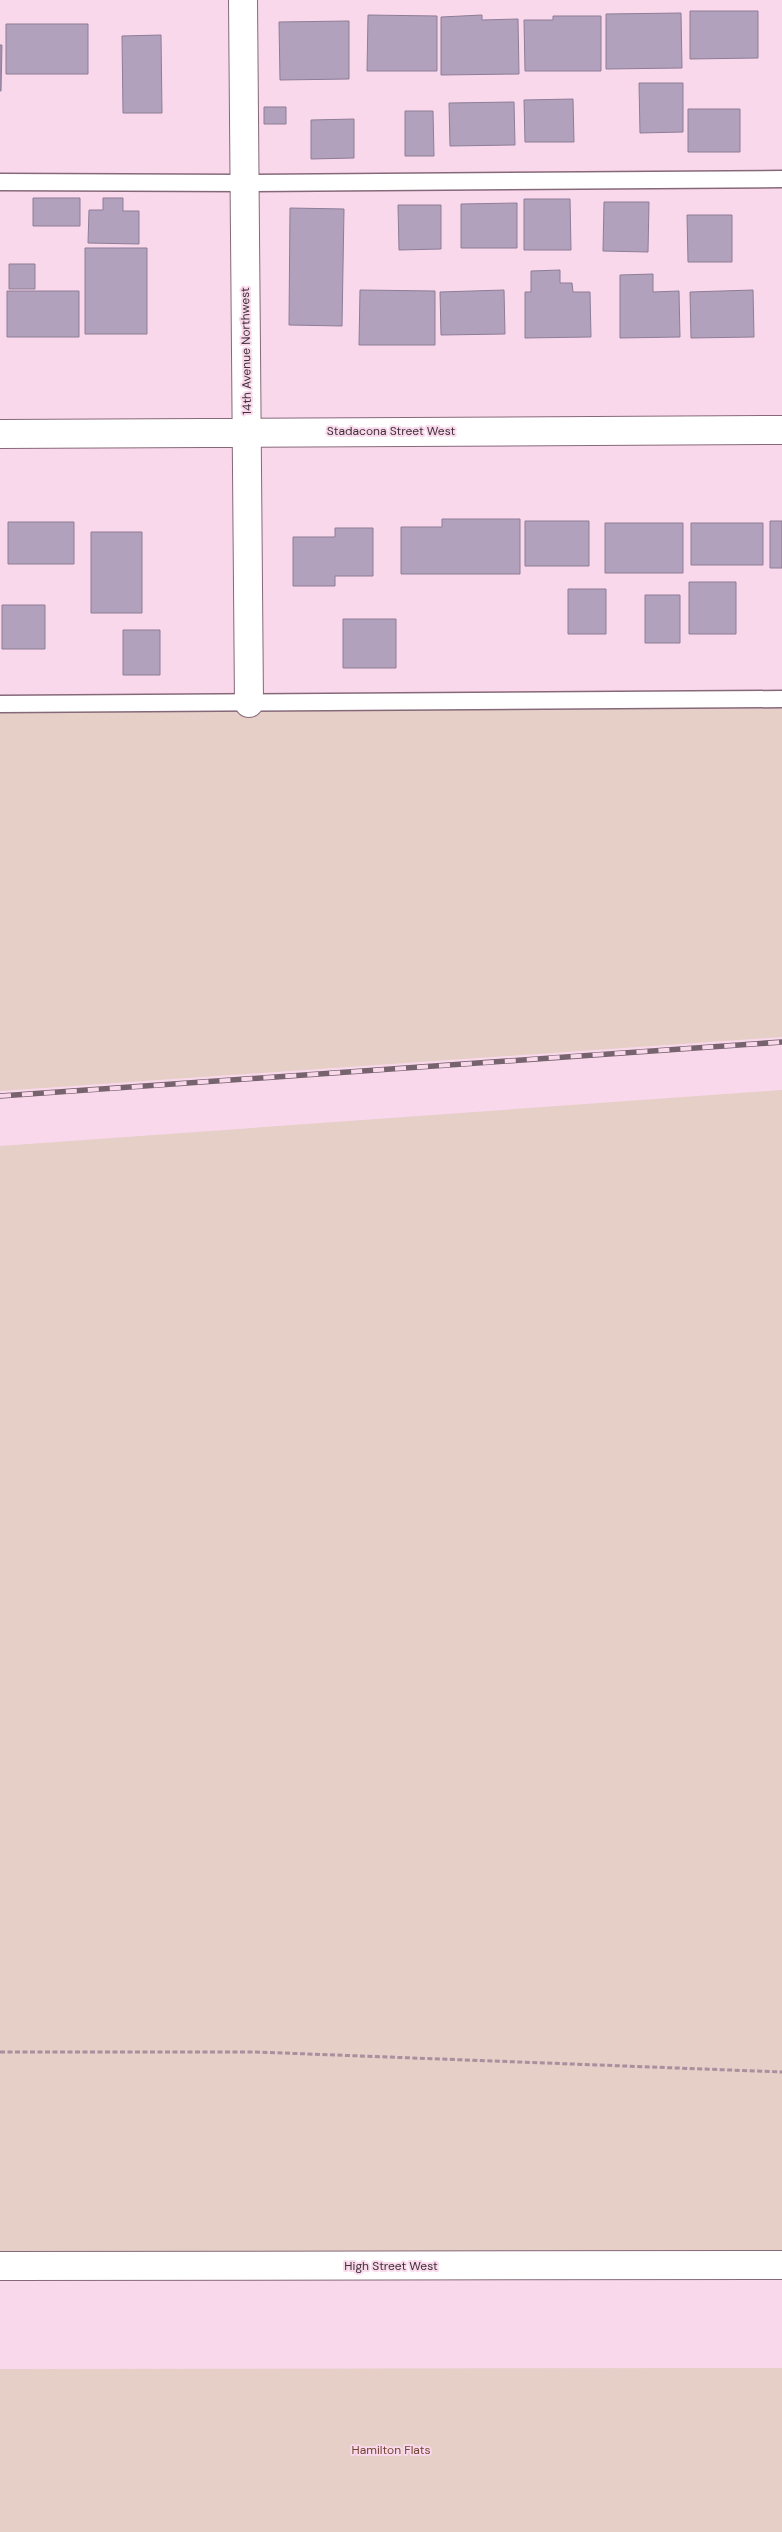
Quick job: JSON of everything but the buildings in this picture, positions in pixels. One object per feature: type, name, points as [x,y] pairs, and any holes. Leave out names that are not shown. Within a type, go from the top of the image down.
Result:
[{"type":"street","name":"14th Avenue Northwest","points":[[243,0],[249,703]]},
{"type":"street","name":"Stadacona Street West","points":[[0,434],[782,430]]},
{"type":"street","name":"High Street West","points":[[0,2266],[782,2266]]},
{"type":"lane","points":[[0,182],[244,183],[782,179]]},
{"type":"lane","points":[[0,704],[782,699]]},
{"type":"path","points":[[0,2052],[256,2052],[782,2072]]},
{"type":"green space","points":[[782,699],[782,1037],[0,1091],[0,704]]},
{"type":"green space","points":[[782,1090],[782,2259],[0,2260],[0,1146]]},
{"type":"green space","name":"Hamilton Flats","points":[[782,2368],[782,2532],[0,2532],[0,2369]]},
{"type":"railway","points":[[0,1096],[782,1042]]}]
